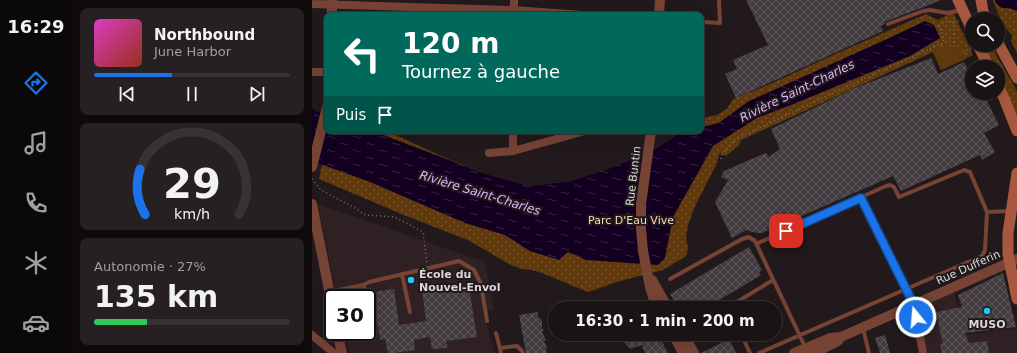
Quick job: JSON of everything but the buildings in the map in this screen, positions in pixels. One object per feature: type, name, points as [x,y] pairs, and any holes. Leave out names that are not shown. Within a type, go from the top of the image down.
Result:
[{"type":"main road","points":[[981,0],[983,12]]},
{"type":"main road","points":[[1003,52],[1017,78]]},
{"type":"main road","points":[[1005,100],[1017,131]]},
{"type":"main road","points":[[1017,173],[1008,233],[1008,254],[1013,260],[1017,299]]},
{"type":"street","points":[[514,0],[514,12]]},
{"type":"street","points":[[659,12],[660,0]]},
{"type":"street","points":[[312,4],[332,7],[484,12]]},
{"type":"street","points":[[312,72],[324,72]]},
{"type":"street","points":[[312,167],[324,119]]},
{"type":"street","points":[[513,134],[513,150]]},
{"type":"street","points":[[489,153],[513,150],[574,134]]},
{"type":"street","name":"Rue Buntin","points":[[651,134],[641,204],[641,229],[643,251],[650,287],[655,301]]},
{"type":"street","points":[[312,204],[328,289]]},
{"type":"street","name":"Rue Dufferin","points":[[794,353],[809,351],[830,338],[841,337],[1013,260]]},
{"type":"street","name":"Rue Buntin","points":[[647,269],[664,301]]},
{"type":"street","points":[[914,305],[923,353]]},
{"type":"street","points":[[312,335],[334,353]]},
{"type":"street","points":[[339,341],[342,353]]},
{"type":"street","points":[[677,341],[683,353]]},
{"type":"street","points":[[688,341],[694,353]]},
{"type":"lane","points":[[704,22],[720,23],[719,0]]},
{"type":"lane","points":[[888,24],[924,11],[930,10],[947,13],[961,5]]},
{"type":"lane","points":[[756,244],[890,185],[894,187],[899,198],[964,170],[970,172],[987,212],[985,250],[982,256],[759,353]]},
{"type":"lane","points":[[861,198],[914,305]]},
{"type":"lane","points":[[987,212],[1011,211]]},
{"type":"lane","points":[[670,279],[742,239],[749,237],[755,241],[809,351]]},
{"type":"lane","points":[[344,289],[459,261],[474,270],[480,284],[487,321]]},
{"type":"lane","points":[[402,274],[410,312]]},
{"type":"lane","points":[[739,301],[773,280]]},
{"type":"lane","points":[[363,285],[365,289]]},
{"type":"lane","points":[[863,327],[869,353]]},
{"type":"lane","points":[[496,333],[501,351],[517,346],[523,353]]},
{"type":"lane","points":[[744,341],[750,353]]},
{"type":"path","points":[[721,159],[722,154],[734,140],[942,43],[944,39],[939,26],[950,20],[953,22],[960,21]]},
{"type":"path","points":[[953,22],[955,26],[954,47]]},
{"type":"path","points":[[312,179],[321,190],[365,214],[394,218],[423,232],[428,268]]},
{"type":"shaded area","name":"École du Nouvel-Envol","points":[[318,204],[485,262],[494,309],[483,312],[495,353],[349,353],[346,341],[376,341],[376,289],[335,289]]},
{"type":"shaded area","points":[[953,287],[963,335],[1017,328],[1017,353],[923,353],[914,305]]},
{"type":"green space","points":[[993,0],[995,0],[995,2],[1002,8],[1010,8],[1017,11],[1017,53],[1011,41],[1011,34],[1005,27],[1005,12],[998,12]]},
{"type":"green space","name":"Parc D'Eau Vive","points":[[953,12],[965,38],[965,52],[972,52],[973,55],[941,70],[933,52],[741,140],[739,145],[726,156],[720,153],[718,157],[717,163],[695,206],[688,225],[686,237],[688,248],[686,256],[663,270],[620,281],[588,292],[542,273],[521,269],[507,263],[470,241],[319,179],[328,134],[393,134],[443,157],[483,173],[529,186],[571,181],[605,170],[648,153],[679,134],[704,134],[704,119],[717,115],[727,109],[733,99],[768,85],[926,14],[938,20]]},
{"type":"green space","points":[[944,46],[961,47],[966,59],[941,70],[933,51]]},
{"type":"green space","points":[[985,52],[995,52],[999,60],[989,60]]},
{"type":"green space","points":[[1005,70],[1017,91],[1017,125],[1005,97]]},
{"type":"water","points":[[995,0],[1017,0],[1017,11],[1002,8]]},
{"type":"water","name":"Parc D'Eau Vive","points":[[925,21],[934,25],[940,38],[910,56],[757,118],[713,146],[673,217],[665,258],[658,265],[586,260],[568,252],[559,260],[530,251],[505,235],[465,223],[370,182],[312,161],[312,108],[324,113],[324,134],[381,134],[483,173],[529,186],[571,181],[605,170],[648,153],[679,134],[704,134],[704,126],[720,122],[749,101]]},
{"type":"place","name":"École du Nouvel-Envol","points":[[411,280]]},
{"type":"place","name":"MUSO","points":[[987,311]]},
{"type":"route","points":[[786,231],[861,198],[914,305],[916,317]]},
{"type":"water label","name":"Rivière Saint-Charles","points":[[797,91]]},
{"type":"water label","name":"Rivière Saint-Charles","points":[[480,193]]}]
